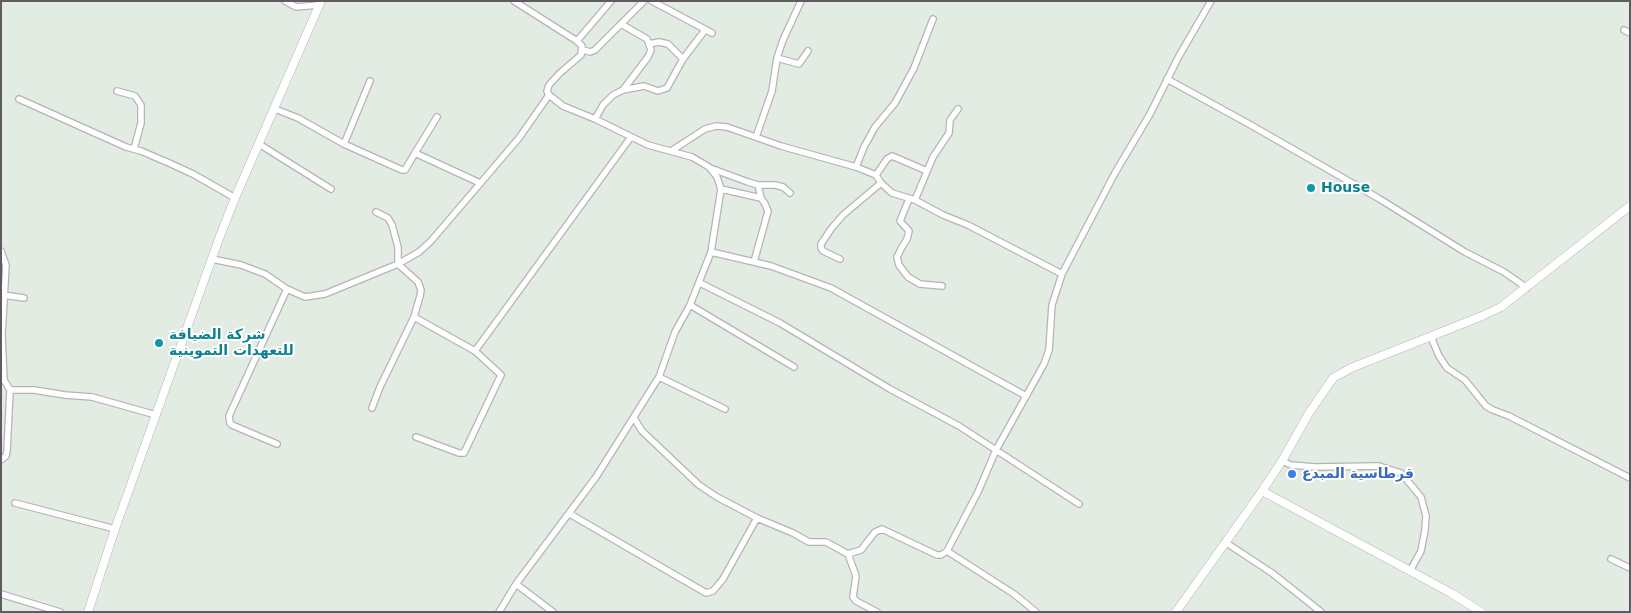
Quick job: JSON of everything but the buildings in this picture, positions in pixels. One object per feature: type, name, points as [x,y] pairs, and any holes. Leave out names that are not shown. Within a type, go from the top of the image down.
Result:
[{"type":"street","points":[[285,1],[296,7],[320,3]]},
{"type":"street","points":[[514,1],[582,46],[581,55],[560,73],[547,91],[549,95],[563,106],[595,119],[648,145],[692,158],[709,168],[748,182],[758,185],[782,187],[790,193]]},
{"type":"street","points":[[577,41],[611,1]]},
{"type":"street","points":[[583,50],[590,52],[595,50],[644,1]]},
{"type":"street","points":[[652,1],[712,34]]},
{"type":"street","points":[[756,137],[772,91],[783,40],[801,1]]},
{"type":"street","points":[[848,554],[861,550],[875,532],[882,528],[937,556],[941,556],[947,551],[978,492],[996,450],[1044,364],[1049,350],[1052,305],[1062,274],[1111,181],[1150,114],[1179,56],[1211,1]]},
{"type":"street","points":[[88,612],[115,529],[212,258],[235,198],[320,3]]},
{"type":"street","points":[[856,166],[875,127],[895,103],[920,57],[933,19]]},
{"type":"street","points":[[622,24],[647,40],[650,50],[648,57],[624,90]]},
{"type":"street","points":[[595,119],[603,105],[613,95],[624,90],[644,86],[658,91],[667,88],[683,60],[705,30]]},
{"type":"street","points":[[649,44],[660,42],[668,44],[683,60]]},
{"type":"street","points":[[778,58],[800,63],[808,51]]},
{"type":"street","points":[[1167,79],[1378,198],[1465,252],[1504,272],[1527,288]]},
{"type":"street","points":[[344,144],[370,81]]},
{"type":"street","points":[[117,91],[135,96],[141,105],[140,123],[134,149]]},
{"type":"street","points":[[212,258],[242,264],[265,274],[287,289],[305,297],[316,297],[398,264],[419,252],[431,241],[519,138],[549,95]]},
{"type":"street","points":[[19,99],[104,138],[193,174],[235,198]]},
{"type":"street","points":[[275,109],[298,118],[344,144],[402,170],[405,170],[437,116]]},
{"type":"street","points":[[942,286],[920,284],[908,277],[899,265],[898,257],[909,231],[900,221],[933,157],[949,134],[950,120],[958,109]]},
{"type":"street","points":[[671,151],[705,129],[716,126],[727,127],[781,146],[856,166],[876,175],[881,183],[892,193],[912,199],[968,225],[1062,274]]},
{"type":"street","points":[[475,351],[631,137]]},
{"type":"street","points":[[259,144],[332,189]]},
{"type":"street","points":[[415,153],[480,183]]},
{"type":"street","points":[[876,175],[887,159],[892,156],[927,171]]},
{"type":"street","points":[[499,612],[516,584],[596,477],[659,377],[674,332],[690,305],[711,252],[722,189],[717,177],[709,168]]},
{"type":"street","points":[[840,258],[823,250],[821,244],[831,228],[843,215],[881,183]]},
{"type":"street","points":[[754,262],[768,211],[761,198],[758,185]]},
{"type":"street","points":[[722,189],[761,198]]},
{"type":"street","points":[[1176,612],[1282,461],[1309,413],[1333,378],[1351,368],[1495,310],[1527,288],[1630,206]]},
{"type":"street","points":[[372,408],[380,387],[414,317],[421,290],[418,282],[398,264],[398,248],[392,225],[388,218],[376,212]]},
{"type":"street","points":[[1,250],[6,266],[3,295],[2,380],[10,390],[7,451],[6,456],[1,460]]},
{"type":"street","points":[[711,252],[789,272],[832,288],[1026,396]]},
{"type":"street","points":[[700,283],[780,323],[890,389],[959,426],[1079,504]]},
{"type":"street","points":[[277,444],[232,425],[228,416],[287,289]]},
{"type":"street","points":[[3,295],[24,298]]},
{"type":"street","points":[[690,305],[794,367]]},
{"type":"street","points":[[414,317],[475,351],[501,375],[466,451],[459,453],[416,437]]},
{"type":"street","points":[[1431,337],[1439,356],[1447,368],[1465,380],[1486,406],[1630,478]]},
{"type":"street","points":[[659,377],[725,410]]},
{"type":"street","points":[[10,390],[34,390],[65,395],[92,396],[156,415]]},
{"type":"street","points":[[634,418],[642,431],[699,485],[717,497],[809,542],[826,542],[848,554],[856,576],[853,596],[856,601],[877,612]]},
{"type":"street","points":[[1282,461],[1291,465],[1315,467],[1379,466],[1401,473],[1421,497],[1426,516],[1421,551],[1410,571]]},
{"type":"street","points":[[1262,490],[1481,612]]},
{"type":"street","points":[[15,503],[115,529]]},
{"type":"street","points":[[570,514],[706,593],[713,591],[723,579],[757,518]]},
{"type":"street","points":[[1225,542],[1272,573],[1321,612]]},
{"type":"street","points":[[947,551],[1014,594],[1036,612]]},
{"type":"street","points":[[1611,559],[1630,568]]},
{"type":"street","points":[[516,584],[553,612]]},
{"type":"street","points":[[1,594],[60,612]]},
{"type":"place","name":"House","points":[[1311,188]]},
{"type":"place","name":"شركة الضيافة للتعهدات التموينية","points":[[159,343]]},
{"type":"place","name":"قرطاسية المبدع","points":[[1292,474]]}]
